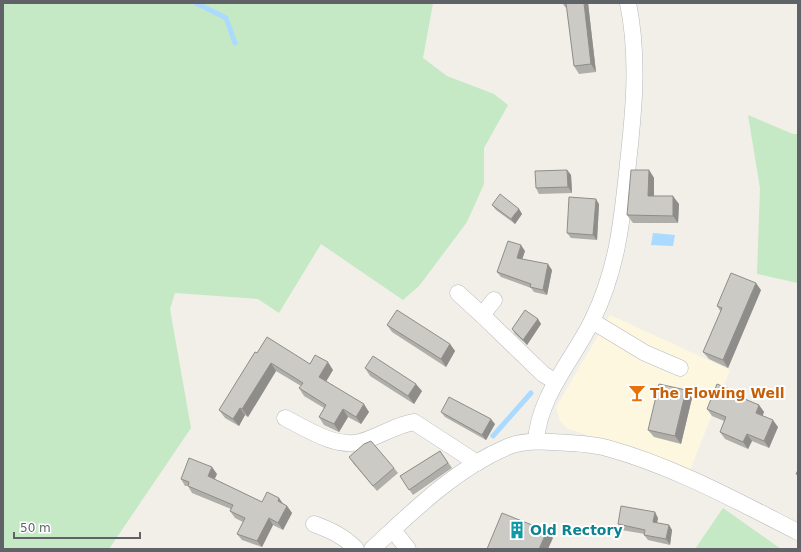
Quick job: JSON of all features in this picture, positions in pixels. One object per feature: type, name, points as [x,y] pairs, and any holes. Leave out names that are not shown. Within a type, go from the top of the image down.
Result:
[{"type":"street","points":[[536,441],[541,413],[556,382],[592,321],[614,264],[621,232],[634,106],[634,50],[628,3]]},
{"type":"street","points":[[458,293],[543,374],[556,382]]},
{"type":"street","points":[[482,315],[494,300]]},
{"type":"street","points":[[592,321],[645,353],[680,368]]},
{"type":"street","points":[[285,418],[337,442],[350,443],[360,442],[415,417],[477,463]]},
{"type":"street","points":[[372,549],[440,488],[477,463],[508,447],[536,441],[571,443],[606,448],[650,462],[691,479],[798,532]]},
{"type":"street","points":[[314,524],[349,541],[356,549]]},
{"type":"street","points":[[394,530],[408,549]]},
{"type":"shaded area","points":[[610,315],[730,370],[690,470],[567,428],[560,421],[556,407]]},
{"type":"green space","points":[[3,3],[433,3],[423,58],[447,76],[494,94],[508,105],[484,148],[484,184],[467,222],[419,286],[403,300],[321,244],[279,313],[258,299],[175,293],[170,309],[191,428],[109,549],[3,549]]},
{"type":"green space","points":[[748,115],[793,134],[798,134],[798,283],[757,274],[760,188]]},
{"type":"green space","points":[[723,508],[781,549],[695,549]]},
{"type":"water","points":[[653,233],[675,235],[673,246],[651,245]]},
{"type":"building","points":[[566,3],[584,3],[591,64],[574,66]]},
{"type":"building","points":[[567,170],[568,187],[536,188],[535,171]]},
{"type":"building","points":[[631,170],[649,170],[648,196],[673,196],[673,216],[627,215]]},
{"type":"building","points":[[500,194],[519,209],[511,219],[492,205]]},
{"type":"building","points":[[569,197],[596,199],[593,235],[567,233]]},
{"type":"building","points":[[508,241],[521,245],[517,258],[548,264],[543,290],[530,287],[531,284],[497,272]]},
{"type":"building","points":[[731,273],[756,283],[723,360],[703,352],[722,308],[717,306]]},
{"type":"building","points":[[397,310],[450,344],[441,359],[387,325]]},
{"type":"building","points":[[525,310],[538,319],[523,340],[512,329]]},
{"type":"building","points":[[267,337],[310,364],[315,355],[328,362],[319,377],[364,404],[356,417],[343,409],[334,424],[319,417],[326,405],[299,388],[303,383],[271,363],[242,409],[240,408],[233,419],[219,410],[255,352],[257,353]]},
{"type":"building","points":[[373,356],[416,384],[408,396],[365,368]]},
{"type":"building","points":[[659,384],[686,390],[675,436],[648,430]]},
{"type":"building","points":[[717,384],[734,391],[733,394],[759,405],[756,413],[773,420],[764,441],[747,434],[743,442],[720,432],[726,417],[707,409]]},
{"type":"building","points":[[449,397],[491,419],[482,435],[441,412]]},
{"type":"building","points":[[371,441],[394,468],[373,486],[349,457],[364,444]]},
{"type":"building","points":[[440,451],[448,463],[409,490],[400,476]]},
{"type":"building","points":[[189,458],[212,467],[208,476],[262,502],[267,492],[279,498],[278,501],[287,506],[278,523],[269,518],[257,541],[237,534],[245,518],[230,511],[233,505],[188,486],[189,482],[181,479]]},
{"type":"building","points":[[621,506],[655,512],[653,522],[669,525],[666,539],[644,535],[645,530],[618,524]]},
{"type":"building","name":"Old Rectory","points":[[502,513],[547,531],[539,549],[487,549]]},
{"type":"waterway","points":[[196,3],[226,18],[235,43]]},
{"type":"waterway","points":[[493,436],[531,393]]},
{"type":"place","name":"The Flowing Well","points":[[637,393]]},
{"type":"place","name":"Old Rectory","points":[[517,530]]}]
